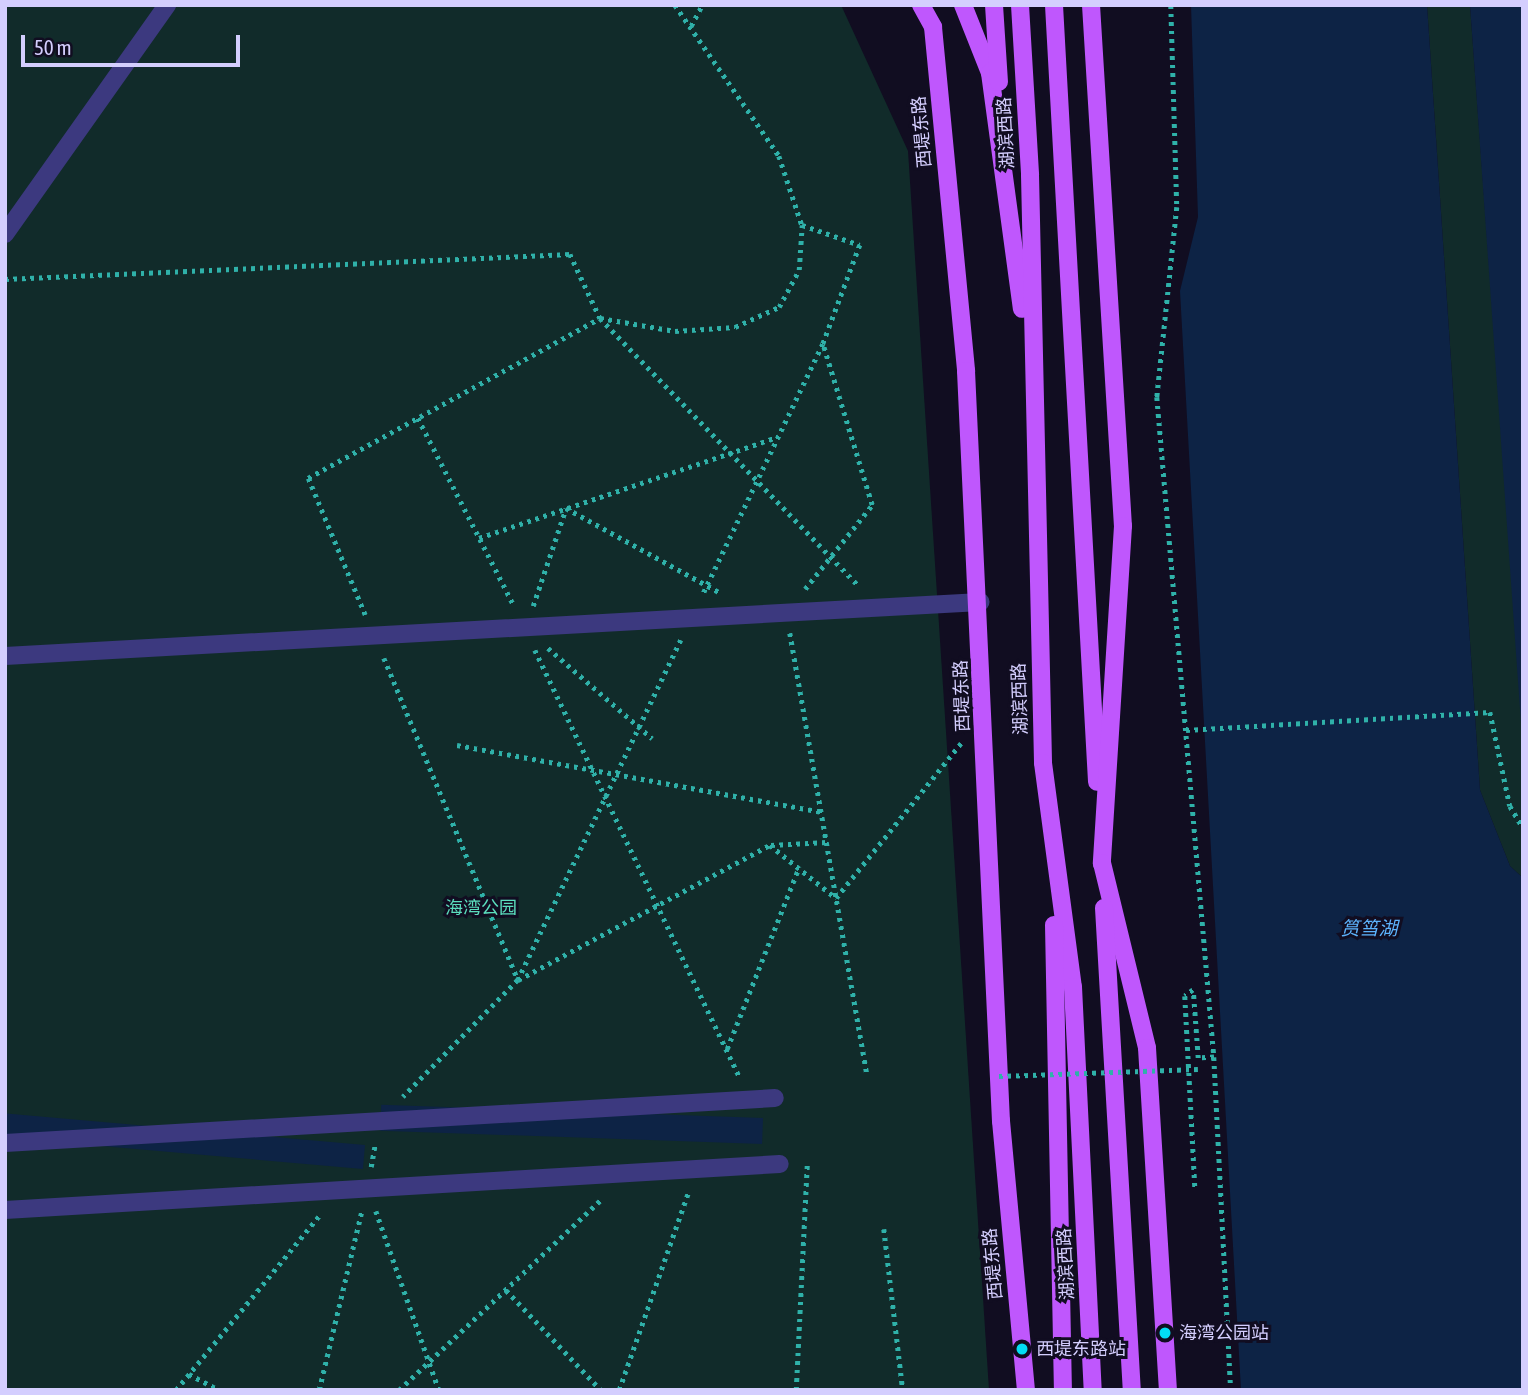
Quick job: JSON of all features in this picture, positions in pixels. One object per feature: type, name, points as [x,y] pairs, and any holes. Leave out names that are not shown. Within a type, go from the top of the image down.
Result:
[{"type":"main road","name":"西堤东路","points":[[921,5],[933,27],[981,602],[999,1076],[1026,1390]]},
{"type":"main road","points":[[932,5],[933,27]]},
{"type":"main road","points":[[962,5],[990,73],[1031,383]]},
{"type":"main road","points":[[994,5],[1009,211]]},
{"type":"main road","name":"湖滨西路","points":[[1020,5],[1030,175],[1031,383],[1043,763],[1054,873],[1073,987],[1093,1390]]},
{"type":"main road","points":[[1054,5],[1132,1390]]},
{"type":"main road","points":[[1091,5],[1123,526],[1102,863],[1147,1048],[1168,1390]]},
{"type":"main road","points":[[1054,873],[1053,1123],[1063,1390]]},
{"type":"street","points":[[5,234],[167,5]]},
{"type":"street","points":[[5,656],[883,610],[981,602]]},
{"type":"street","points":[[5,1143],[775,1098]]},
{"type":"street","points":[[5,1210],[780,1164]]},
{"type":"path","points":[[675,5],[779,156],[802,225],[860,245],[822,344],[518,980],[770,845],[827,842]]},
{"type":"path","points":[[691,26],[702,5]]},
{"type":"path","points":[[1171,5],[1177,207],[1157,397],[1214,1057],[1230,1390]]},
{"type":"path","points":[[5,279],[570,254],[600,318],[883,610]]},
{"type":"path","points":[[822,344],[872,505],[786,615],[867,1073]]},
{"type":"path","points":[[418,418],[525,628],[750,1099]]},
{"type":"path","points":[[479,538],[778,437]]},
{"type":"path","points":[[566,508],[706,588],[729,595]]},
{"type":"path","points":[[1186,730],[1490,712],[1510,806],[1523,828]]},
{"type":"path","points":[[836,898],[984,715]]},
{"type":"path","points":[[457,745],[592,768],[619,770],[821,812]]},
{"type":"path","points":[[770,845],[836,898]]},
{"type":"path","points":[[727,1050],[799,867]]},
{"type":"path","points":[[1195,1190],[1185,996],[1193,990],[1198,1058],[1214,1057]]},
{"type":"path","points":[[999,1076],[1198,1069]]},
{"type":"path","points":[[796,1390],[807,1162]]},
{"type":"path","points":[[619,1390],[697,1169]]},
{"type":"path","points":[[399,1390],[630,1173]]},
{"type":"path","points":[[367,1188],[439,1390]]},
{"type":"path","points":[[319,1390],[367,1188]]},
{"type":"path","points":[[176,1390],[340,1190]]},
{"type":"path","points":[[884,1229],[903,1390]]},
{"type":"path","points":[[506,1290],[601,1390]]},
{"type":"path","points":[[189,1374],[219,1390]]},
{"type":"green space","name":"海湾公园","points":[[5,5],[841,5],[908,151],[989,1390],[5,1390]]},
{"type":"green space","points":[[1427,5],[1470,5],[1523,729],[1523,878],[1510,866],[1480,790]]},
{"type":"water","name":"筼筜湖","points":[[1191,5],[1427,5],[1480,790],[1510,866],[1523,878],[1523,1390],[1241,1390],[1180,291],[1198,217]]},
{"type":"water","points":[[1470,5],[1523,5],[1523,729],[1521,723]]},
{"type":"water","points":[[381,1105],[763,1118],[762,1144],[380,1131]]},
{"type":"water","points":[[6,1114],[365,1145],[363,1169],[5,1138]]},
{"type":"place","name":"海湾公园站","points":[[1165,1333]]},
{"type":"place","name":"西堤东路站","points":[[1022,1349]]}]
